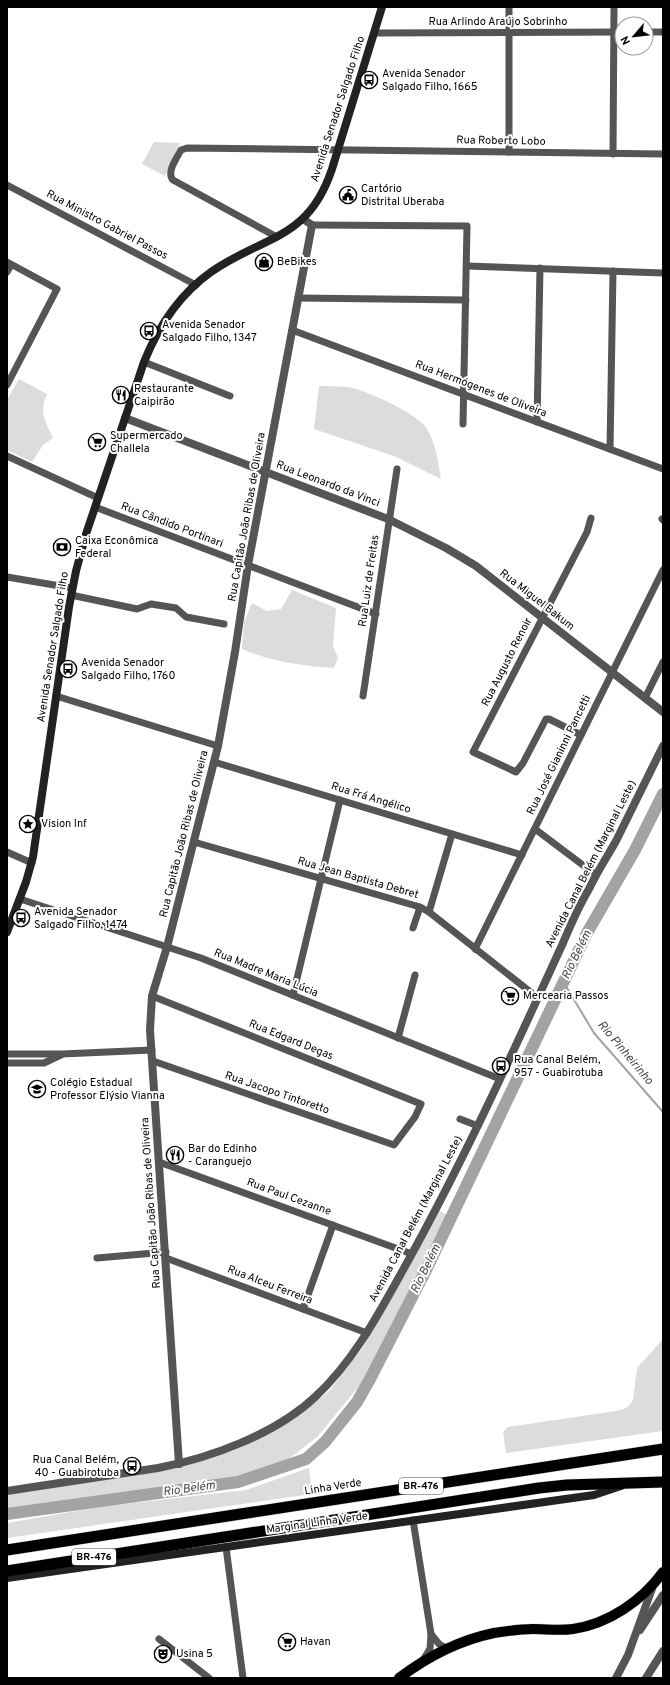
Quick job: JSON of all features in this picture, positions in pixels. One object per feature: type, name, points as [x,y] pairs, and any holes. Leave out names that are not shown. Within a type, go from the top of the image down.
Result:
[{"type":"highway","name":"Linha Verde","points":[[7,1550],[663,1449]]},
{"type":"highway","name":"BR-476","points":[[7,1570],[539,1488],[663,1482]]},
{"type":"main road","name":"Avenida Senador Salgado Filho","points":[[7,932],[32,863],[71,592],[81,549],[144,362],[166,321],[180,302],[196,285],[220,266],[277,237],[303,219],[322,195],[329,179],[382,7]]},
{"type":"main road","name":"Marginal Linha Verde","points":[[7,1578],[594,1495],[629,1483]]},
{"type":"main road","points":[[399,1678],[422,1662],[448,1649],[478,1637],[506,1631],[571,1629],[586,1626],[622,1610],[654,1586],[663,1572]]},
{"type":"street","points":[[509,7],[509,152]]},
{"type":"street","name":"Rua Arlindo Araújo Sobrinho","points":[[374,33],[614,32]]},
{"type":"street","points":[[613,154],[614,32]]},
{"type":"street","name":"Rua Roberto Lobo","points":[[277,237],[173,180],[170,177],[170,172],[183,149],[663,154]]},
{"type":"street","name":"Rua Ministro Gabriel Passos","points":[[7,186],[196,285]]},
{"type":"street","points":[[303,219],[312,225],[467,226],[463,424]]},
{"type":"street","name":"Rua Capitão João Ribas de Oliveira","points":[[179,1464],[150,1017],[152,996],[167,947],[218,746],[235,652],[248,565],[312,225]]},
{"type":"street","points":[[7,272],[9,263],[57,289],[7,385]]},
{"type":"street","points":[[466,266],[663,273]]},
{"type":"street","points":[[537,422],[540,268]]},
{"type":"street","points":[[610,449],[613,271]]},
{"type":"street","points":[[298,298],[466,300]]},
{"type":"street","name":"Rua Hermógenes de Oliveira","points":[[292,330],[663,469]]},
{"type":"street","points":[[144,362],[230,396]]},
{"type":"street","name":"Rua Leonardo da Vinci","points":[[125,418],[388,519]]},
{"type":"street","points":[[7,456],[98,498]]},
{"type":"street","name":"Rua Luiz de Freitas","points":[[363,696],[376,614],[388,519],[397,468]]},
{"type":"street","name":"Rua Cândido Portinari","points":[[95,507],[376,614]]},
{"type":"street","name":"Rua Augusto Renoir","points":[[581,735],[549,719],[546,719],[523,764],[516,772],[473,752],[587,532],[591,518]]},
{"type":"street","name":"Rua Miguel Bakum","points":[[388,519],[433,541],[463,558],[663,712]]},
{"type":"street","name":"Rua José Gianinni Pancetti","points":[[476,949],[663,570]]},
{"type":"street","points":[[7,577],[138,609],[151,604],[176,608],[186,617],[224,624]]},
{"type":"street","points":[[645,698],[663,662]]},
{"type":"street","points":[[56,696],[218,746]]},
{"type":"street","name":"Avenida Canal Belém (Marginal Leste)","points":[[7,1491],[179,1464],[235,1444],[265,1431],[291,1416],[324,1388],[347,1361],[367,1333],[412,1254],[478,1126],[576,913],[616,839],[663,746]]},
{"type":"street","name":"Rua Frá Angélico","points":[[214,762],[522,855]]},
{"type":"street","points":[[293,996],[340,800]]},
{"type":"street","points":[[535,829],[596,875]]},
{"type":"street","points":[[429,912],[452,834]]},
{"type":"street","name":"Rua Jean Baptista Debret","points":[[194,842],[420,907],[429,912],[538,998]]},
{"type":"street","points":[[7,852],[32,863]]},
{"type":"street","name":"Rua Madre Maria Lúcia","points":[[20,899],[201,958],[500,1079]]},
{"type":"street","points":[[413,928],[420,907]]},
{"type":"street","points":[[398,1038],[415,976]]},
{"type":"street","name":"Rua Edgard Degas","points":[[152,996],[421,1104],[415,1117],[394,1145]]},
{"type":"street","points":[[7,1054],[62,1054],[152,1050]]},
{"type":"street","points":[[7,1063],[44,1063],[62,1054]]},
{"type":"street","name":"Rua Jacopo Tintoretto","points":[[153,1061],[394,1145]]},
{"type":"street","points":[[460,1119],[478,1126]]},
{"type":"street","name":"Rua Paul Cezanne","points":[[160,1162],[412,1254]]},
{"type":"street","points":[[302,1309],[333,1225]]},
{"type":"street","name":"Rua Alceu Ferreira","points":[[97,1258],[166,1255],[367,1333]]},
{"type":"street","points":[[413,1520],[431,1634],[430,1649],[422,1662]]},
{"type":"street","points":[[226,1547],[243,1678]]},
{"type":"street","points":[[616,1678],[632,1644],[654,1586]]},
{"type":"street","points":[[632,1644],[652,1609],[663,1596]]},
{"type":"street","points":[[431,1634],[439,1644],[448,1649]]},
{"type":"street","points":[[159,1639],[209,1678]]},
{"type":"street","points":[[646,1678],[662,1654]]},
{"type":"shaded area","points":[[154,142],[180,143],[165,176],[142,164]]},
{"type":"shaded area","points":[[19,379],[47,394],[43,411],[45,421],[53,438],[43,445],[32,462],[7,450],[7,400]]},
{"type":"shaded area","points":[[319,386],[345,387],[360,390],[382,399],[415,417],[427,429],[433,441],[441,479],[394,456],[314,429]]},
{"type":"shaded area","points":[[292,590],[336,608],[333,646],[338,658],[334,668],[287,662],[264,657],[242,649],[244,622],[252,603],[267,611],[281,609]]},
{"type":"shaded area","points":[[440,1211],[447,1215],[369,1374],[317,1437],[286,1461],[238,1478],[7,1512],[7,1495],[181,1467],[219,1455],[268,1434],[291,1421],[330,1390],[363,1347]]},
{"type":"shaded area","points":[[663,1339],[663,1431],[506,1453],[503,1432],[508,1427],[616,1411],[629,1406],[633,1400],[637,1368]]},
{"type":"shaded area","points":[[309,1468],[312,1494],[7,1538],[7,1523],[99,1507],[246,1490]]},
{"type":"waterway","name":"Rio Belém","points":[[7,1514],[238,1482],[306,1459],[325,1442],[357,1402],[370,1379],[427,1268],[587,933],[635,850],[663,794]]},
{"type":"waterway","name":"Rio Pinheirinho","points":[[564,983],[594,1033],[663,1112]]},
{"type":"place","name":"Avenida Senador Salgado Filho, 1665","points":[[369,80]]},
{"type":"place","name":"Cartório Distrital Uberaba","points":[[348,195]]},
{"type":"place","name":"BeBikes","points":[[264,262]]},
{"type":"place","name":"Avenida Senador Salgado Filho, 1347","points":[[149,331]]},
{"type":"place","name":"Restaurante Caipirão","points":[[121,395]]},
{"type":"place","name":"Supermercado Challela","points":[[97,442]]},
{"type":"place","name":"Caixa Econômica Federal","points":[[62,547]]},
{"type":"place","name":"Avenida Senador Salgado Filho, 1760","points":[[68,669]]},
{"type":"place","name":"Vision Inf","points":[[28,824]]},
{"type":"place","name":"Avenida Senador Salgado Filho, 1474","points":[[21,918]]},
{"type":"place","name":"Mercearia Passos","points":[[510,996]]},
{"type":"place","name":"Rua Canal Belém, 957 - Guabirotuba","points":[[501,1066]]},
{"type":"place","name":"Colégio Estadual Professor Elýsio Vianna","points":[[37,1089]]},
{"type":"place","name":"Bar do Edinho - Caranguejo","points":[[175,1155]]},
{"type":"place","name":"Rua Canal Belém, 40 - Guabirotuba","points":[[132,1466]]},
{"type":"place","name":"Havan","points":[[287,1642]]},
{"type":"place","name":"Usina 5","points":[[163,1654]]}]
